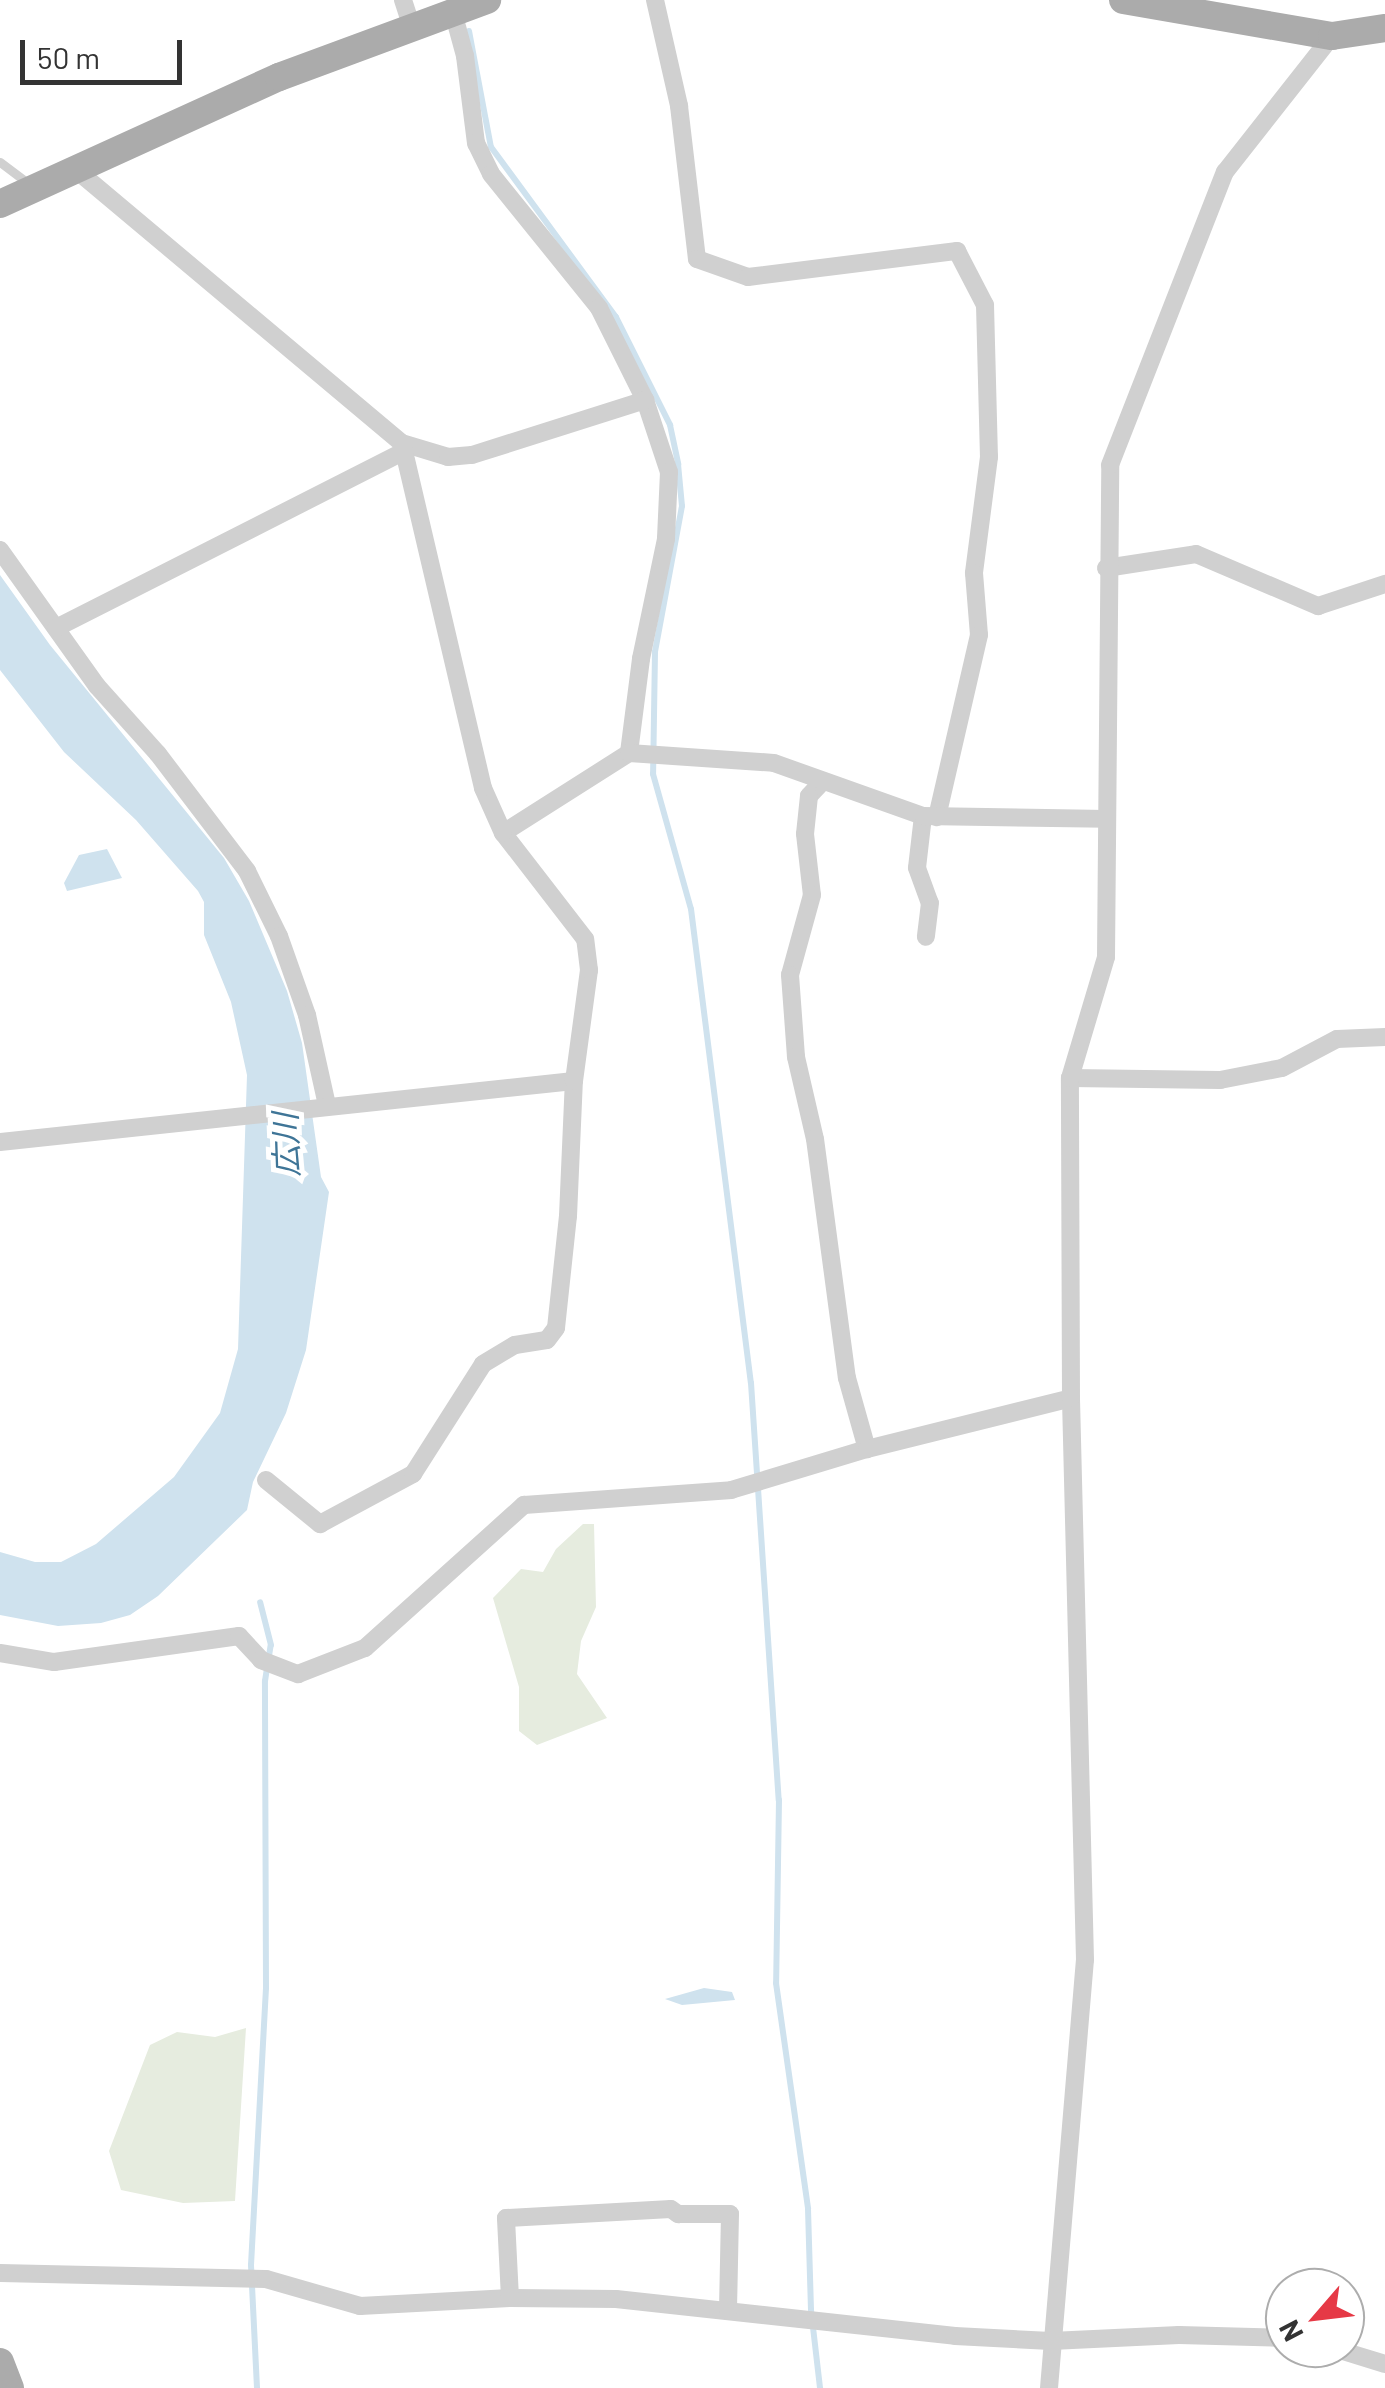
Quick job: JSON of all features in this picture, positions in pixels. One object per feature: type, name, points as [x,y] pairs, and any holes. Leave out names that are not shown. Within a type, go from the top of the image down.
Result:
[{"type":"main road","points":[[0,204],[408,14],[452,12],[487,0]]},
{"type":"main road","points":[[1123,0],[1332,36],[1385,28]]},
{"type":"main road","points":[[0,2362],[10,2388]]},
{"type":"street","points":[[655,0],[679,106],[697,258],[748,277],[957,251],[985,305],[989,457],[974,574],[980,635],[917,868],[930,903],[926,937]]},
{"type":"street","points":[[452,12],[465,56],[476,142],[491,174],[600,308],[644,400],[668,472],[666,540],[641,659],[628,753]]},
{"type":"street","points":[[1049,2388],[1084,1960],[1072,1398],[1070,1078],[1106,957],[1106,568],[1110,466],[1225,172],[1332,36]]},
{"type":"street","points":[[74,168],[404,447],[448,457],[472,456],[644,400]]},
{"type":"street","points":[[56,628],[404,447]]},
{"type":"street","points":[[266,1480],[320,1524],[413,1474],[492,1356],[514,1345],[546,1340],[556,1328],[568,1216],[574,1082],[589,970],[585,939],[503,833],[483,788],[404,447]]},
{"type":"street","points":[[0,550],[97,686],[214,822],[247,871],[285,952],[306,1015],[322,1105]]},
{"type":"street","points":[[1106,568],[1196,554],[1318,606],[1385,584]]},
{"type":"street","points":[[503,833],[628,753],[774,763],[930,816],[1106,819]]},
{"type":"street","points":[[822,782],[809,796],[804,834],[812,894],[790,975],[796,1057],[815,1139],[848,1378],[867,1449]]},
{"type":"street","points":[[1070,1078],[1220,1080],[1282,1068],[1337,1039],[1385,1037]]},
{"type":"street","points":[[0,1142],[322,1105],[574,1082]]},
{"type":"street","points":[[0,1653],[54,1662],[240,1636],[260,1660],[298,1674],[364,1648],[524,1504],[731,1490],[867,1449],[1072,1398]]},
{"type":"street","points":[[510,2298],[506,2218],[671,2209],[678,2214],[730,2214],[728,2310]]},
{"type":"street","points":[[0,2273],[266,2279],[360,2306],[510,2298],[616,2299],[955,2336],[1051,2341],[1179,2335],[1265,2337]]},
{"type":"lane","points":[[0,162],[34,188]]},
{"type":"shaded area","points":[[583,1524],[594,1524],[596,1607],[581,1641],[577,1674],[607,1718],[537,1745],[519,1731],[519,1687],[493,1598],[521,1569],[543,1572],[556,1549]]},
{"type":"shaded area","points":[[246,2028],[235,2201],[183,2203],[121,2190],[109,2151],[150,2045],[177,2032],[215,2037]]},
{"type":"water","name":"広川","points":[[0,575],[50,645],[224,858],[249,901],[287,991],[302,1043],[321,1177],[329,1192],[306,1350],[286,1413],[253,1482],[247,1510],[158,1596],[130,1615],[101,1623],[58,1626],[0,1615],[0,1552],[35,1562],[61,1562],[96,1544],[174,1477],[220,1413],[238,1349],[247,1075],[231,1002],[204,935],[204,902],[198,891],[136,820],[64,752],[0,670]]},
{"type":"water","points":[[107,849],[122,878],[67,891],[64,883],[79,855]]},
{"type":"water","points":[[704,1988],[732,1992],[735,2000],[682,2005],[665,1999]]},
{"type":"waterway","points":[[469,31],[491,147],[616,317],[670,425],[678,464],[682,506],[655,652],[653,774],[691,909],[751,1383],[779,1800],[776,1983],[808,2209],[811,2310],[820,2388]]},
{"type":"waterway","points":[[257,2388],[251,2265],[266,1988],[265,1681],[271,1645],[260,1602]]}]
